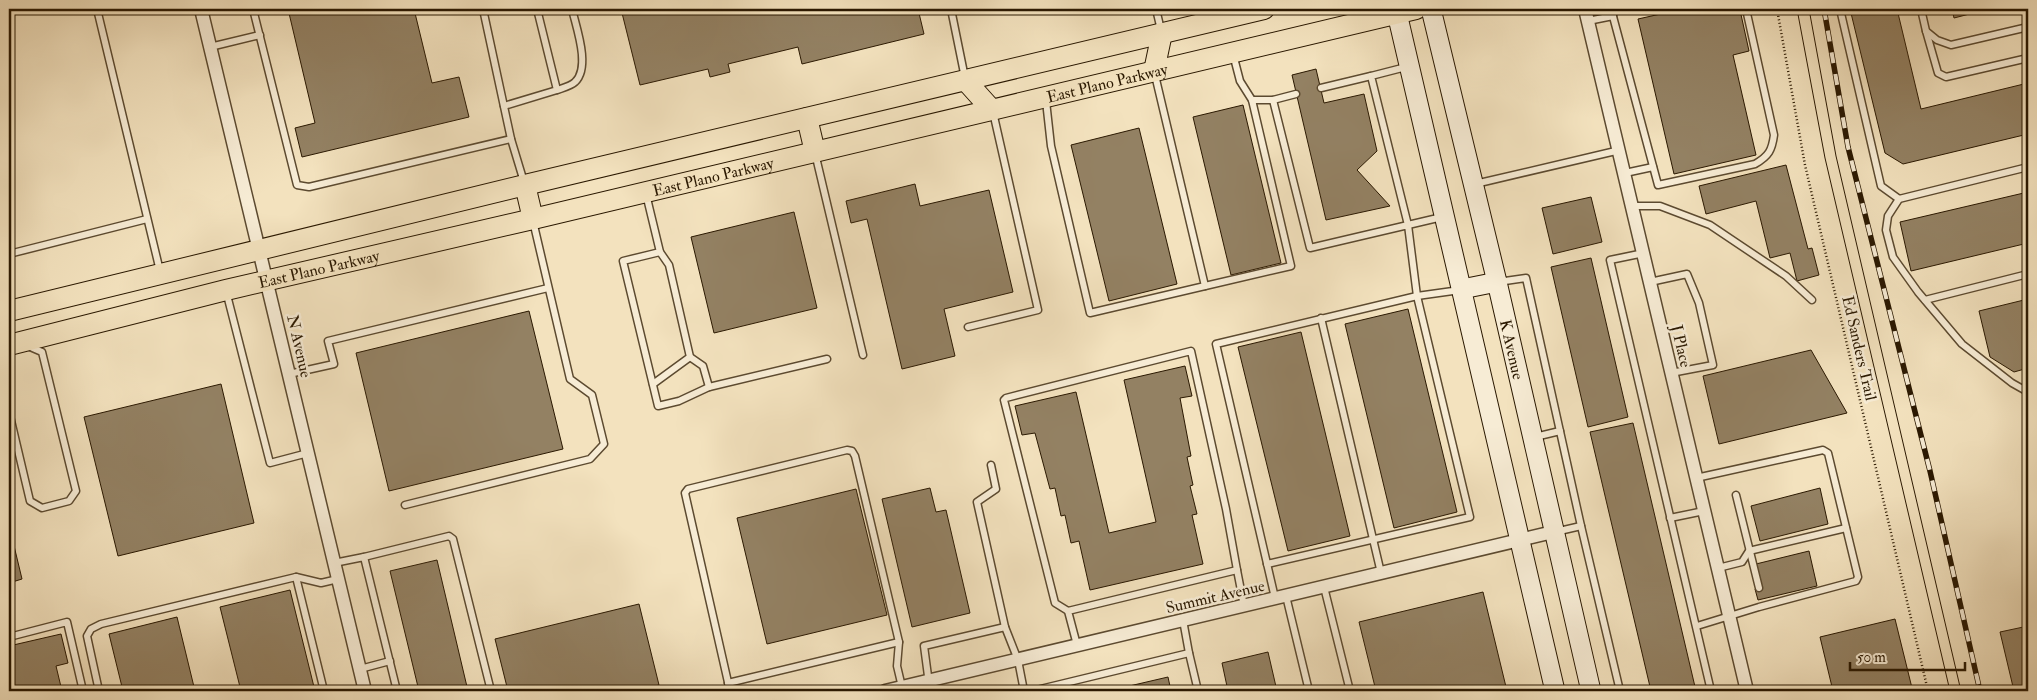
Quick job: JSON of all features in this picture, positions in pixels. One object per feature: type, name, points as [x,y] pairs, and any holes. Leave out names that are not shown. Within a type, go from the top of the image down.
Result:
[{"type":"main road","name":"East Plano Parkway","points":[[10,311],[525,185],[1264,9]]},
{"type":"main road","name":"K Avenue","points":[[1431,9],[1497,282],[1591,691]]},
{"type":"main road","name":"East Plano Parkway","points":[[12,346],[226,290],[533,220],[1403,10]]},
{"type":"main road","points":[[1403,10],[1410,66],[1556,691]]},
{"type":"main road","points":[[1154,71],[1162,33]]},
{"type":"main road","points":[[966,81],[992,110]]},
{"type":"main road","points":[[807,118],[815,152]]},
{"type":"main road","points":[[525,185],[533,220]]},
{"type":"main road","points":[[1462,289],[1497,282]]},
{"type":"main road","points":[[10,311],[12,346]]},
{"type":"street","name":"N Avenue","points":[[201,9],[268,281],[365,691]]},
{"type":"street","name":"J Place","points":[[1587,15],[1747,691]]},
{"type":"street","name":"Summit Avenue","points":[[885,691],[902,687],[929,686],[1077,645],[1553,532]]},
{"type":"lane","points":[[97,9],[160,275]]},
{"type":"lane","points":[[253,9],[297,184],[309,187],[511,139]]},
{"type":"lane","points":[[483,9],[511,139],[525,185]]},
{"type":"lane","points":[[537,9],[558,90]]},
{"type":"lane","points":[[504,106],[558,90],[575,82],[582,72],[583,60],[572,9]]},
{"type":"lane","points":[[951,9],[966,81]]},
{"type":"lane","points":[[1156,9],[1162,33]]},
{"type":"lane","points":[[1587,15],[1612,12],[1658,185],[1755,164],[1766,157],[1772,149],[1774,134],[1746,9]]},
{"type":"lane","points":[[1840,9],[1881,186],[1899,198]]},
{"type":"lane","points":[[1921,9],[1938,73],[1946,77],[2028,58]]},
{"type":"lane","points":[[1926,31],[1937,40],[1951,45],[2028,27]]},
{"type":"lane","points":[[210,47],[260,36]]},
{"type":"lane","points":[[1045,97],[1051,146],[1090,313],[1291,266],[1252,100],[1240,81],[1233,52]]},
{"type":"lane","points":[[1321,88],[1410,66]]},
{"type":"lane","points":[[1154,71],[1205,286]]},
{"type":"lane","points":[[1267,564],[1470,517],[1417,296],[1408,225],[1371,76]]},
{"type":"lane","points":[[1252,100],[1273,100],[1296,94]]},
{"type":"lane","points":[[1273,100],[1310,248],[1446,216]]},
{"type":"lane","points":[[968,327],[1038,310],[992,110]]},
{"type":"lane","points":[[1473,184],[1620,150]]},
{"type":"lane","points":[[815,152],[863,355]]},
{"type":"lane","points":[[2028,166],[1899,198],[1888,216],[1886,230],[1893,257],[1925,300],[1962,344],[2012,383],[2028,392]]},
{"type":"lane","points":[[1625,173],[1653,167]]},
{"type":"lane","points":[[646,193],[660,252],[669,265],[690,357],[703,366],[708,387]]},
{"type":"lane","points":[[1633,206],[1660,206],[1710,225],[1786,276],[1812,300]]},
{"type":"lane","points":[[9,254],[147,219]]},
{"type":"lane","points":[[405,505],[590,459],[604,444],[592,395],[570,379],[533,220]]},
{"type":"lane","points":[[660,252],[623,261],[658,406],[679,400],[708,387],[827,359]]},
{"type":"lane","points":[[1644,253],[1610,260],[1711,691]]},
{"type":"lane","points":[[1650,282],[1686,274],[1701,312],[1713,365],[1671,373]]},
{"type":"lane","points":[[1925,300],[2028,274]]},
{"type":"lane","points":[[1497,282],[1526,278],[1620,691]]},
{"type":"lane","points":[[289,374],[334,364],[328,341],[548,288]]},
{"type":"lane","points":[[1309,691],[1280,597],[1267,564],[1216,344],[1417,296],[1462,289]]},
{"type":"lane","points":[[226,290],[270,463],[308,453]]},
{"type":"lane","points":[[1321,318],[1381,573]]},
{"type":"lane","points":[[9,412],[30,501],[42,508],[69,501],[76,491],[42,352],[12,346]]},
{"type":"lane","points":[[1077,645],[1068,611],[1055,603],[1004,400],[1143,362],[1191,351],[1226,509],[1244,606]]},
{"type":"lane","points":[[653,384],[690,357]]},
{"type":"lane","points":[[1532,438],[1560,431]]},
{"type":"lane","points":[[730,691],[685,493],[688,489],[847,450],[852,451],[855,456],[900,642],[896,666],[902,687]]},
{"type":"lane","points":[[1696,478],[1823,450],[1828,453],[1858,577],[1856,581],[1763,602],[1697,626]]},
{"type":"lane","points":[[991,465],[996,489],[977,502],[1005,627],[1018,660],[1024,691]]},
{"type":"lane","points":[[1736,495],[1759,588]]},
{"type":"lane","points":[[1670,518],[1704,511]]},
{"type":"lane","points":[[1553,532],[1581,526]]},
{"type":"lane","points":[[1718,568],[1742,562],[1749,551],[1846,528]]},
{"type":"lane","points":[[334,563],[449,536],[453,539],[491,691]]},
{"type":"lane","points":[[364,557],[397,691]]},
{"type":"lane","points":[[1068,611],[1237,570]]},
{"type":"lane","points":[[296,577],[324,691]]},
{"type":"lane","points":[[99,691],[87,636],[91,629],[101,624],[296,577],[321,583],[338,579]]},
{"type":"lane","points":[[1324,586],[1350,691]]},
{"type":"lane","points":[[1183,620],[1198,691]]},
{"type":"lane","points":[[9,637],[67,622],[84,691]]},
{"type":"lane","points":[[929,686],[924,646],[1005,627]]},
{"type":"lane","points":[[728,683],[900,642]]},
{"type":"lane","points":[[1032,691],[1190,653]]},
{"type":"lane","points":[[360,669],[390,661]]},
{"type":"path","name":"Ed Sanders Trail","points":[[1777,9],[1805,165],[1928,691]]},
{"type":"building","points":[[288,9],[414,9],[432,83],[459,77],[469,117],[302,157],[295,128],[315,123]]},
{"type":"building","points":[[621,9],[918,9],[924,34],[802,64],[798,47],[728,64],[730,72],[710,77],[708,69],[640,85]]},
{"type":"building","points":[[1683,9],[1731,9],[1732,12],[1740,10],[1749,51],[1733,55],[1756,155],[1674,174],[1638,19]]},
{"type":"building","points":[[1850,9],[1897,9],[1921,109],[2028,83],[2028,134],[1903,164],[1885,153]]},
{"type":"building","points":[[1952,9],[1989,9],[1954,18]]},
{"type":"building","points":[[1316,69],[1324,103],[1364,94],[1377,151],[1357,170],[1390,206],[1326,220],[1292,75]]},
{"type":"building","points":[[1243,105],[1281,263],[1231,275],[1193,117]]},
{"type":"building","points":[[1139,128],[1177,284],[1109,301],[1071,145]]},
{"type":"building","points":[[1786,165],[1808,249],[1812,248],[1819,275],[1797,281],[1790,253],[1770,258],[1756,201],[1706,214],[1699,186]]},
{"type":"building","points":[[915,184],[920,206],[989,190],[1013,292],[944,309],[955,356],[902,369],[867,219],[851,223],[846,201]]},
{"type":"building","points":[[2028,192],[2028,243],[1911,271],[1900,222]]},
{"type":"building","points":[[1591,197],[1602,242],[1553,254],[1542,208]]},
{"type":"building","points":[[794,212],[817,308],[714,333],[691,237]]},
{"type":"building","points":[[1591,258],[1628,417],[1588,427],[1551,267]]},
{"type":"building","points":[[2028,299],[2028,368],[2014,372],[1990,357],[1979,311]]},
{"type":"building","points":[[1408,309],[1457,512],[1394,528],[1345,324]]},
{"type":"building","points":[[529,311],[563,449],[389,491],[356,353]]},
{"type":"building","points":[[1301,332],[1350,536],[1288,551],[1238,347]]},
{"type":"building","points":[[1811,350],[1847,413],[1719,444],[1703,376]]},
{"type":"building","points":[[1185,366],[1192,396],[1180,398],[1191,456],[1187,457],[1193,485],[1190,486],[1197,514],[1192,515],[1203,564],[1090,590],[1079,541],[1071,543],[1065,515],[1061,516],[1055,488],[1050,489],[1035,433],[1022,435],[1015,406],[1076,392],[1109,533],[1156,522],[1124,380]]},
{"type":"building","points":[[221,384],[254,523],[118,556],[84,417]]},
{"type":"building","points":[[1633,423],[1696,691],[1651,691],[1590,432]]},
{"type":"building","points":[[930,488],[936,512],[946,510],[970,613],[912,627],[882,499]]},
{"type":"building","points":[[1820,488],[1828,524],[1760,541],[1751,506]]},
{"type":"building","points":[[856,489],[887,615],[767,644],[737,518]]},
{"type":"building","points":[[9,525],[22,579],[9,583]]},
{"type":"building","points":[[1809,551],[1817,586],[1758,600],[1755,589],[1762,587],[1756,564]]},
{"type":"building","points":[[437,560],[468,691],[419,691],[390,571]]},
{"type":"building","points":[[290,590],[315,691],[241,691],[220,607]]},
{"type":"building","points":[[1483,592],[1507,691],[1376,691],[1359,622]]},
{"type":"building","points":[[639,604],[659,685],[632,691],[508,691],[495,639]]},
{"type":"building","points":[[177,617],[195,691],[123,691],[109,634]]},
{"type":"building","points":[[1895,619],[1912,688],[1906,691],[1833,691],[1820,637]]},
{"type":"building","points":[[2028,626],[2028,691],[2014,691],[2000,632]]},
{"type":"building","points":[[61,634],[68,663],[56,666],[62,691],[9,691],[9,646]]},
{"type":"building","points":[[1268,652],[1277,691],[1228,691],[1222,663]]},
{"type":"building","points":[[1168,677],[1171,691],[1108,691]]},
{"type":"tram line","points":[[1797,9],[1825,158],[1950,691]]},
{"type":"tram line","points":[[1809,9],[1836,156],[1961,691]]},
{"type":"railway","points":[[1824,9],[1848,147],[1930,471],[1980,691]]}]
